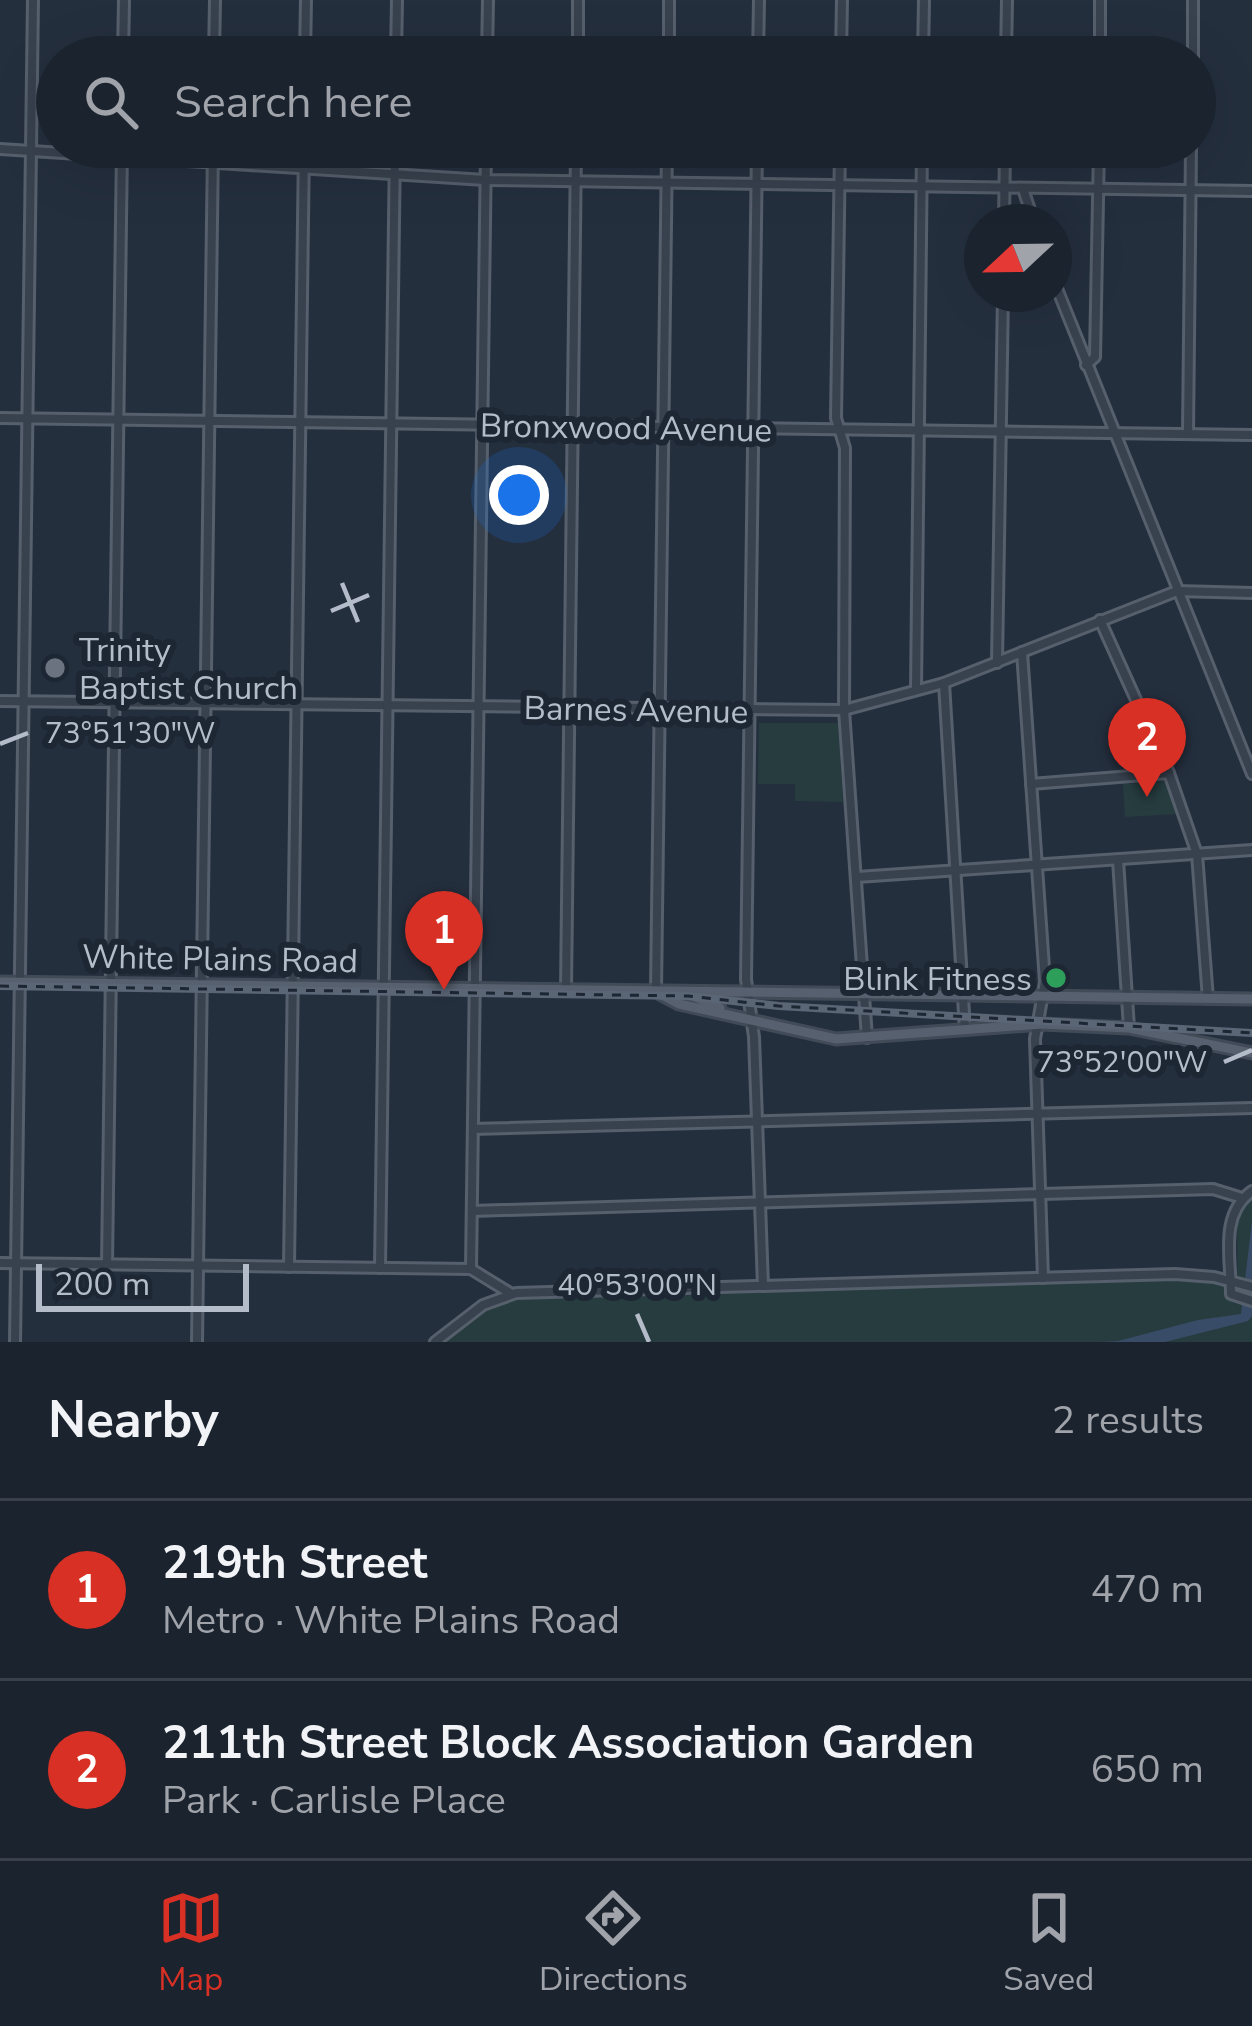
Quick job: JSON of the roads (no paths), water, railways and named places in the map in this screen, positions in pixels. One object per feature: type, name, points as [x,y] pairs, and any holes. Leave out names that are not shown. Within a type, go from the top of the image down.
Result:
[{"type":"main road","name":"White Plains Road","points":[[0,982],[1252,1000]]},
{"type":"main road","name":"White Plains Road","points":[[656,991],[679,1004],[836,1039],[1036,1024],[1129,1028],[1252,1057]]},
{"type":"main road","name":"White Plains Road","points":[[681,991],[735,1015]]},
{"type":"street","points":[[15,1342],[33,0]]},
{"type":"street","points":[[123,36],[124,0]]},
{"type":"street","points":[[214,0],[214,36]]},
{"type":"street","points":[[305,36],[306,0]]},
{"type":"street","points":[[396,36],[397,0]]},
{"type":"street","points":[[487,36],[488,0]]},
{"type":"street","points":[[578,0],[578,36]]},
{"type":"street","points":[[669,0],[669,36]]},
{"type":"street","points":[[758,36],[759,0]]},
{"type":"street","points":[[841,36],[842,0]]},
{"type":"street","points":[[923,36],[924,0]]},
{"type":"street","points":[[1006,36],[1007,0]]},
{"type":"street","points":[[1100,0],[1100,36]]},
{"type":"street","points":[[1192,36],[1193,0]]},
{"type":"street","points":[[0,149],[36,151]]},
{"type":"street","points":[[107,1264],[122,168]]},
{"type":"street","points":[[196,1342],[212,168]]},
{"type":"street","points":[[289,1267],[304,168],[485,180],[1252,191]]},
{"type":"street","points":[[380,1268],[395,168]]},
{"type":"street","points":[[471,1269],[485,168]]},
{"type":"street","points":[[566,989],[576,168]]},
{"type":"street","points":[[656,991],[667,168]]},
{"type":"street","points":[[756,168],[747,992],[763,1286]]},
{"type":"street","points":[[839,168],[836,418],[842,430],[844,710],[867,1038]]},
{"type":"street","points":[[916,690],[921,168]]},
{"type":"street","points":[[1005,168],[1005,204]]},
{"type":"street","points":[[1086,365],[1095,357],[1099,168]]},
{"type":"street","points":[[1188,434],[1191,168]]},
{"type":"street","points":[[1023,189],[1028,204]]},
{"type":"street","points":[[997,663],[1003,312]]},
{"type":"street","points":[[1066,312],[1252,774]]},
{"type":"street","name":"Bronxwood Avenue","points":[[0,418],[1252,435]]},
{"type":"street","name":"Barnes Avenue","points":[[0,701],[844,710],[944,683],[1177,591],[1252,593]]},
{"type":"street","points":[[1100,620],[1169,773],[1197,854],[1208,999]]},
{"type":"street","points":[[1022,652],[1045,982],[1036,1024],[1043,1278]]},
{"type":"street","points":[[944,683],[965,1030]]},
{"type":"street","points":[[1031,784],[1169,773]]},
{"type":"street","points":[[857,877],[1252,850]]},
{"type":"street","points":[[1118,860],[1129,1028]]},
{"type":"street","points":[[473,1129],[1252,1108]]},
{"type":"street","points":[[472,1211],[1219,1189],[1242,1198]]},
{"type":"street","points":[[1252,1191],[1242,1198],[1230,1220],[1231,1294],[1252,1301]]},
{"type":"street","points":[[0,1263],[471,1269],[512,1294]]},
{"type":"street","points":[[436,1342],[483,1305],[512,1294],[1181,1274],[1247,1285]]},
{"type":"water","points":[[1252,1221],[1252,1316],[1248,1321],[1165,1342],[1099,1342],[1241,1314]]},
{"type":"railway","points":[[0,986],[688,996],[779,1006],[1252,1033]]},
{"type":"place","name":"Trinity Baptist Church","points":[[55,668]]},
{"type":"place","name":"211th Street Block Association Garden","points":[[1147,797]]},
{"type":"place","name":"Blink Fitness","points":[[1056,978]]},
{"type":"place","name":"219th Street","points":[[444,990]]}]
